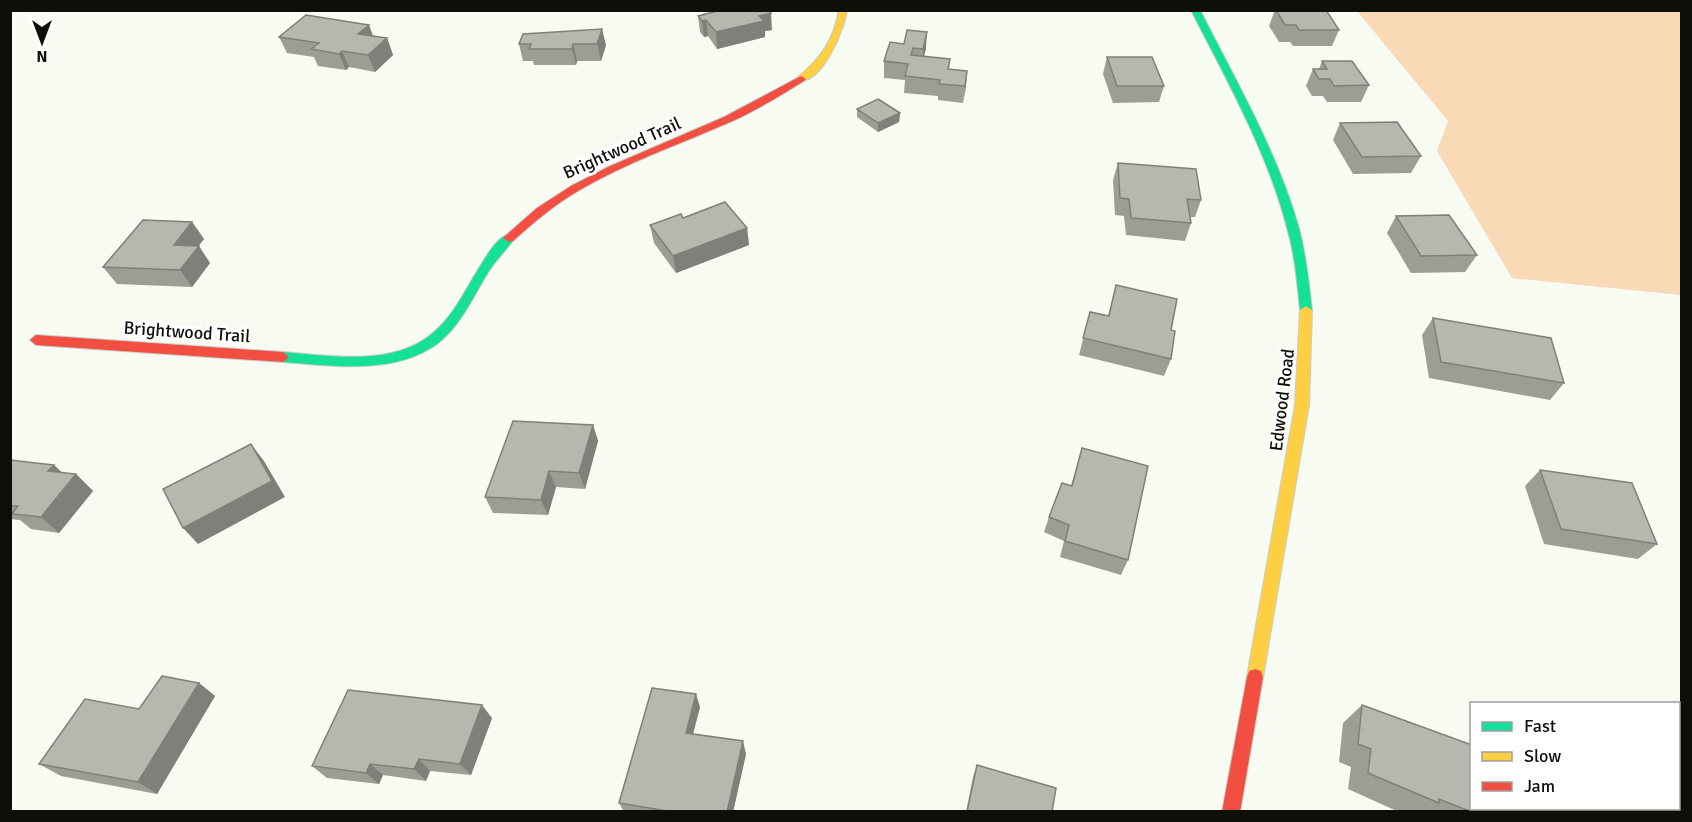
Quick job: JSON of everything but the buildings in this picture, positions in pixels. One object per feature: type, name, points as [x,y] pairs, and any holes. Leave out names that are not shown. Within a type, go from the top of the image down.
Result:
[{"type":"street","name":"Brightwood Trail","points":[[36,340],[365,363],[394,358],[441,334],[487,262],[539,211],[579,184],[717,125],[792,84],[824,60],[836,44],[843,10]]},
{"type":"street","name":"Edwood Road","points":[[1195,10],[1279,179],[1294,223],[1308,309],[1302,405],[1231,812]]},
{"type":"shaded area","points":[[1357,11],[1681,11],[1681,295],[1512,278],[1437,151],[1448,121]]},
{"type":"traffic: fast","points":[[1195,10],[1250,118],[1282,191],[1302,269],[1306,310]]},
{"type":"traffic: fast","points":[[283,357],[376,360],[398,356],[419,348],[438,336],[454,318],[486,266],[509,238]]},
{"type":"traffic: slow","points":[[801,79],[817,65],[835,41],[843,10]]},
{"type":"traffic: slow","points":[[1255,677],[1302,405],[1306,310]]},
{"type":"traffic: jam","points":[[509,238],[540,211],[575,188],[612,169],[728,119],[765,101],[801,79]]},
{"type":"traffic: jam","points":[[36,340],[283,357]]},
{"type":"traffic: jam","points":[[1231,812],[1255,677]]}]
